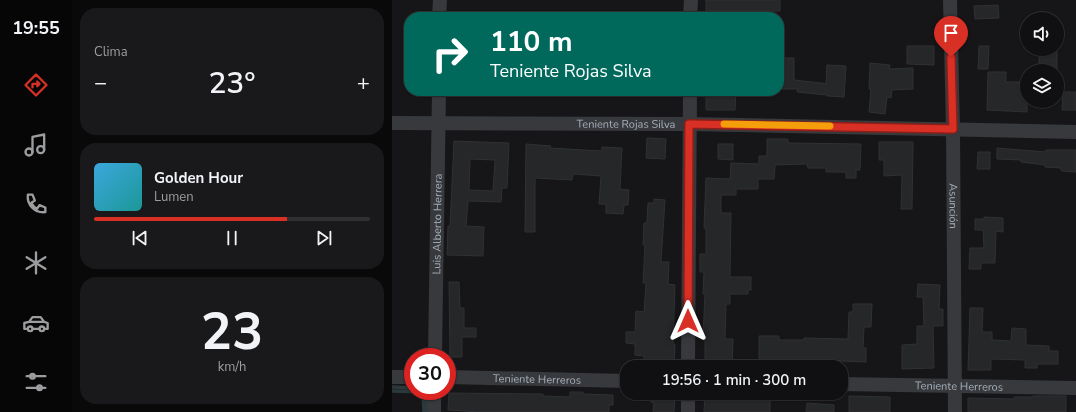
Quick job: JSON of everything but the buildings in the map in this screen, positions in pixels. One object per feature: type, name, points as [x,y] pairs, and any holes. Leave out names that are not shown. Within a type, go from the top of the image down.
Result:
[{"type":"street","points":[[439,12],[440,0]]},
{"type":"street","points":[[690,12],[691,0]]},
{"type":"street","name":"Asunción","points":[[950,0],[953,129],[955,412]]},
{"type":"street","name":"Luis Alberto Herrera","points":[[435,348],[439,96]]},
{"type":"street","points":[[688,360],[690,96]]},
{"type":"street","name":"Teniente Rojas Silva","points":[[392,123],[689,124],[1076,132]]},
{"type":"street","points":[[392,377],[404,377]]},
{"type":"street","name":"Teniente Herreros","points":[[456,377],[620,381]]},
{"type":"street","name":"Teniente Herreros","points":[[848,384],[1076,388]]},
{"type":"street","points":[[434,400],[434,412]]},
{"type":"street","points":[[688,400],[688,412]]},
{"type":"waterway","points":[[392,387],[404,388]]},
{"type":"waterway","points":[[392,391],[423,392],[424,412]]},
{"type":"waterway","points":[[427,400],[427,412]]},
{"type":"slow traffic","points":[[724,124],[830,126]]},
{"type":"route","points":[[688,321],[689,124],[953,129],[951,57]]}]
